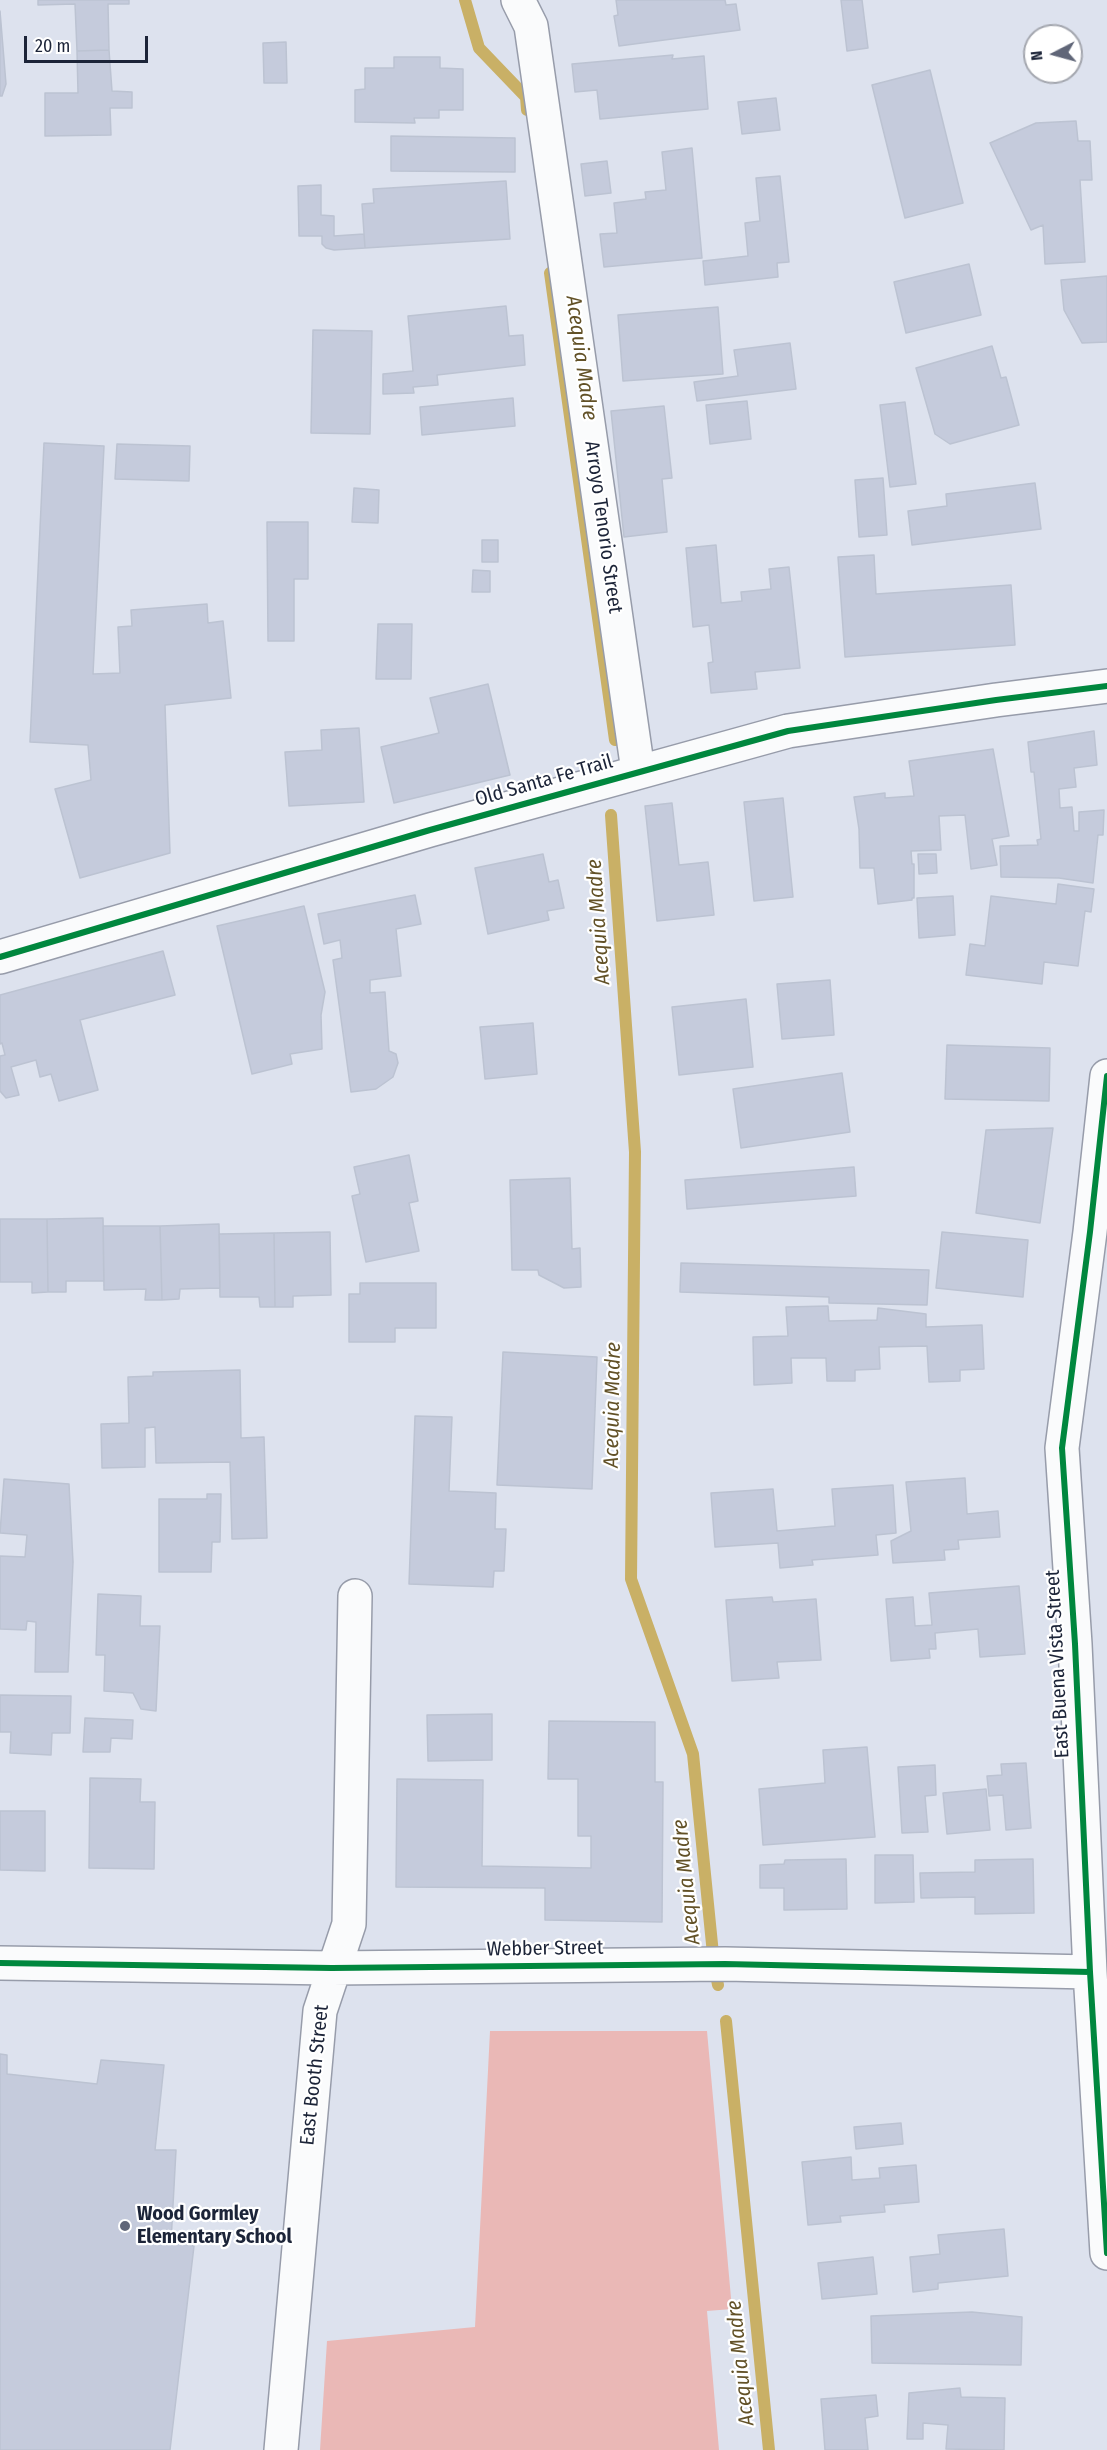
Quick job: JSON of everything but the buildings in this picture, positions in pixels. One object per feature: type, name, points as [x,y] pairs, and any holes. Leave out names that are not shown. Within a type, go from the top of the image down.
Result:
[{"type":"street","name":"Arroyo Tenorio Street","points":[[518,0],[531,26],[638,771]]},
{"type":"street","name":"Old Santa Fe Trail","points":[[0,957],[261,879],[638,771],[788,731],[1107,686]]},
{"type":"street","name":"East Buena Vista Street","points":[[1107,1076],[1090,1232],[1062,1448],[1075,1644],[1090,1972],[1107,2253]]},
{"type":"street","name":"East Booth Street","points":[[280,2450],[320,2011],[332,1968],[349,1924],[355,1596]]},
{"type":"street","name":"Webber Street","points":[[0,1963],[332,1968],[725,1964],[1090,1972]]},
{"type":"shaded area","points":[[490,2031],[707,2031],[732,2309],[707,2311],[719,2450],[320,2450],[327,2341],[475,2327]]},
{"type":"waterway","name":"Acequia Madre","points":[[465,0],[479,48],[526,97],[527,110]]},
{"type":"waterway","name":"Acequia Madre","points":[[550,273],[615,740]]},
{"type":"waterway","name":"Acequia Madre","points":[[611,815],[635,1152],[631,1579],[693,1754],[718,1985]]},
{"type":"waterway","name":"Acequia Madre","points":[[726,2021],[769,2450]]},
{"type":"cycle path","points":[[0,957],[430,830],[788,731],[1107,686]]},
{"type":"cycle path","points":[[1107,1076],[1090,1232],[1062,1448],[1075,1644],[1090,1972],[1107,2253]]},
{"type":"cycle path","points":[[0,1963],[332,1968],[725,1964],[1090,1972]]},
{"type":"place","name":"Wood Gormley Elementary School","points":[[125,2226]]}]
